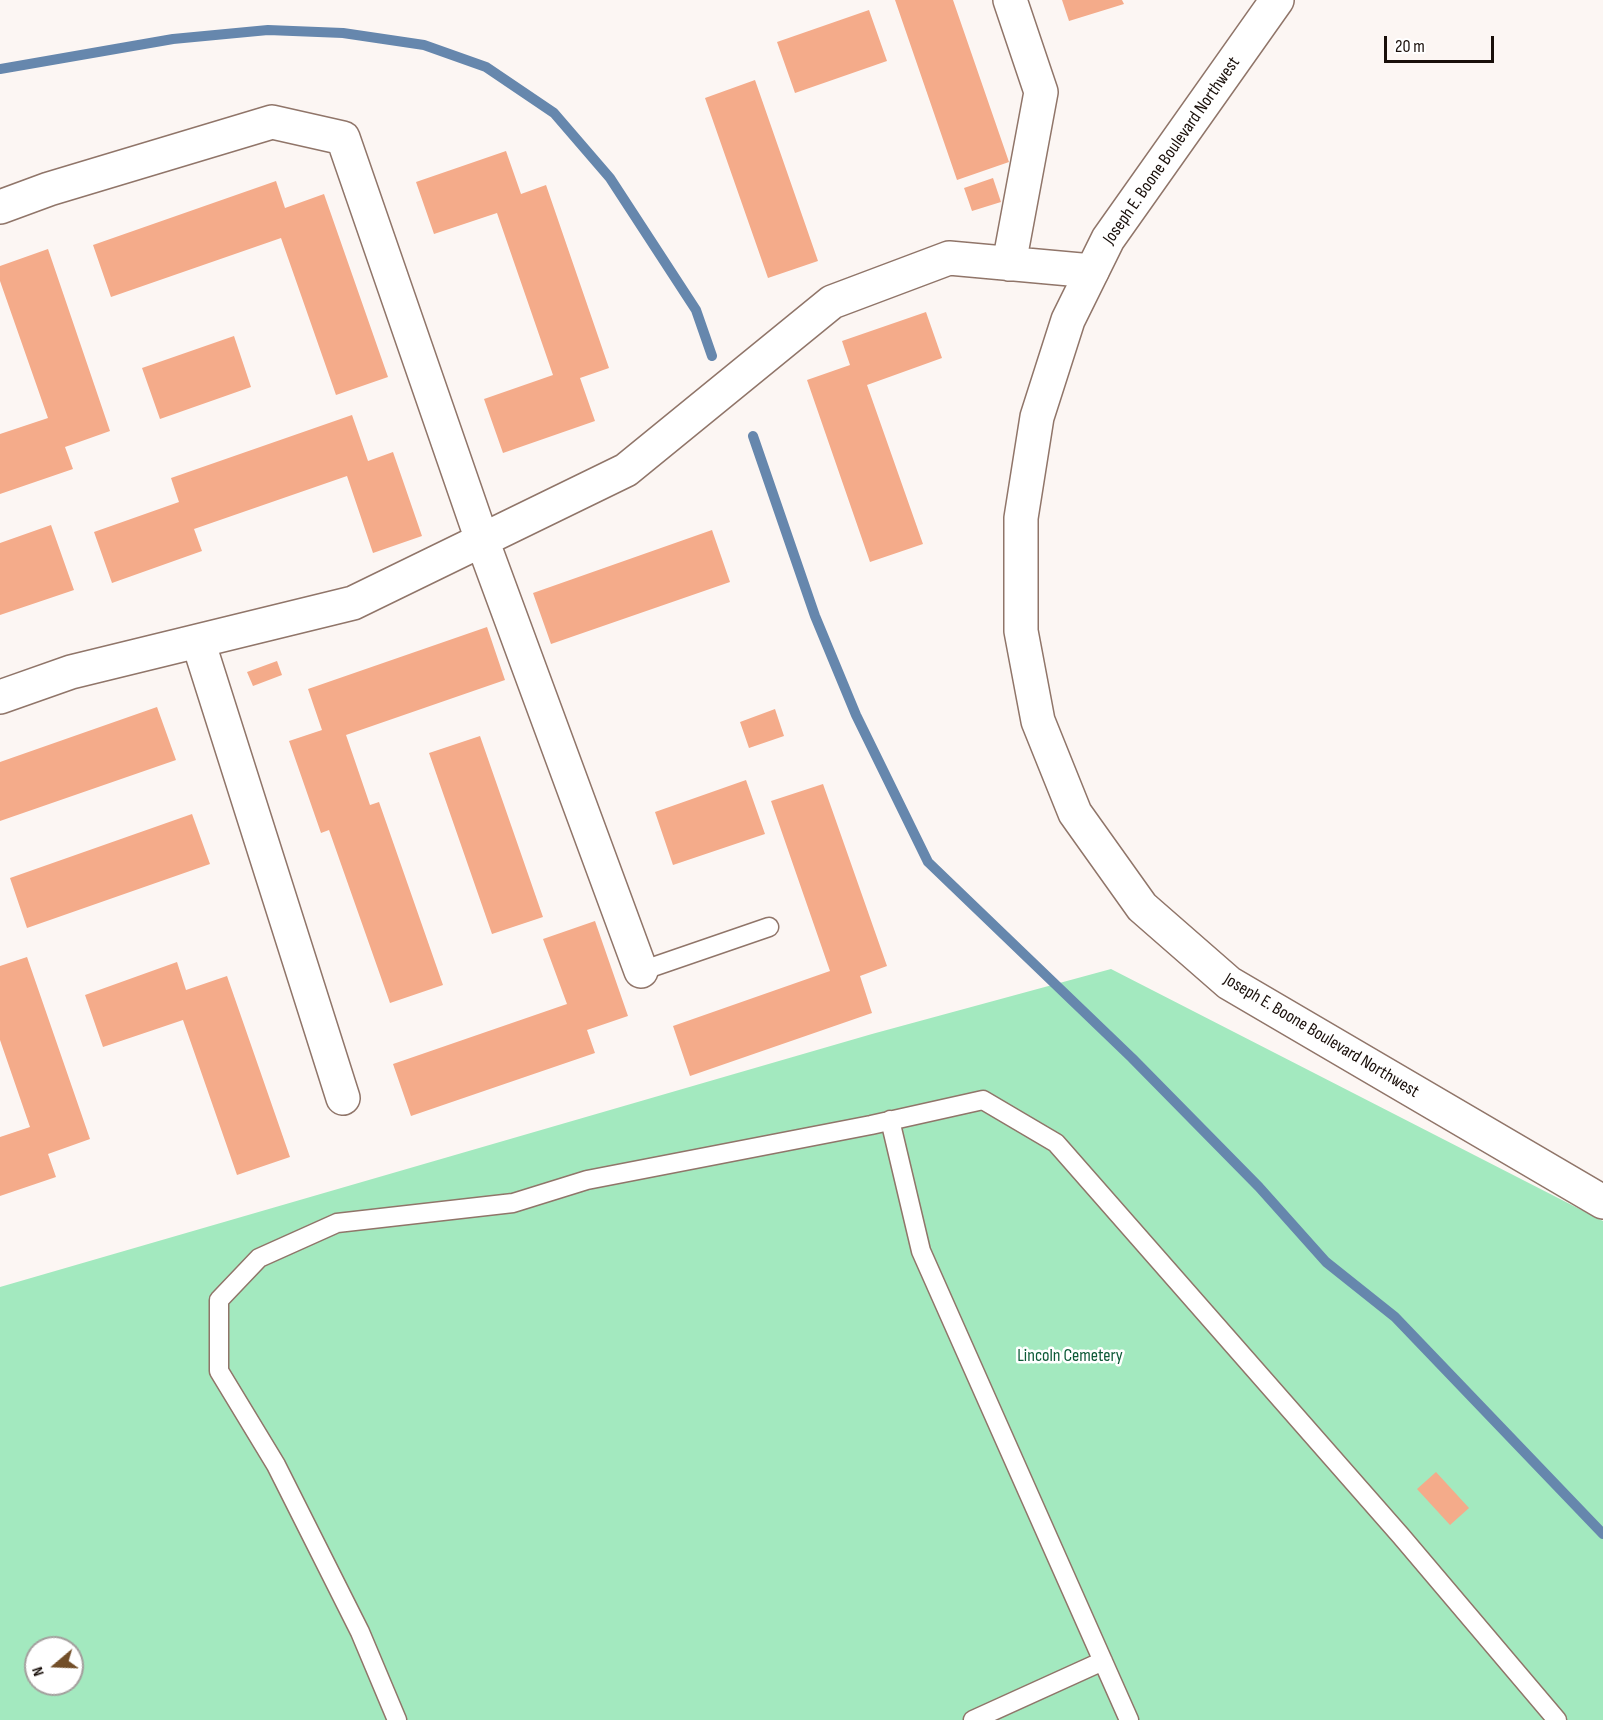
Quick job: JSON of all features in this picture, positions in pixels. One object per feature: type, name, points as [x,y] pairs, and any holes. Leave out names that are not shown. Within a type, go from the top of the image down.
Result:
[{"type":"street","points":[[1010,0],[1041,92],[1010,264]]},
{"type":"street","name":"Joseph E. Boone Boulevard Northwest","points":[[1277,0],[1108,239],[1068,320],[1037,417],[1021,518],[1021,632],[1038,721],[1075,813],[1142,908],[1229,983],[1603,1202]]},
{"type":"street","points":[[0,207],[49,189],[272,122],[343,138],[482,540],[641,971]]},
{"type":"street","points":[[0,697],[71,672],[353,603],[626,471],[832,302],[949,258],[1092,272]]},
{"type":"street","points":[[198,641],[343,1098]]},
{"type":"lane","points":[[641,971],[770,927]]},
{"type":"lane","points":[[397,1720],[360,1632],[287,1486],[219,1371],[219,1300],[260,1258],[337,1223],[513,1203],[587,1180],[983,1100],[1056,1143],[1401,1536],[1557,1720]]},
{"type":"lane","points":[[890,1120],[921,1251],[1129,1720]]},
{"type":"lane","points":[[973,1720],[1103,1661]]},
{"type":"green space","name":"Lincoln Cemetery","points":[[1111,969],[1603,1221],[1603,1720],[0,1720],[0,1287],[872,1034]]},
{"type":"building","points":[[895,0],[953,0],[1009,162],[957,180]]},
{"type":"building","points":[[1062,0],[1122,0],[1124,4],[1069,21]]},
{"type":"building","points":[[869,10],[887,61],[795,93],[777,42]]},
{"type":"building","points":[[755,80],[818,261],[768,278],[705,98]]},
{"type":"building","points":[[506,151],[521,194],[546,185],[609,368],[580,378],[595,421],[503,453],[484,399],[553,375],[497,213],[434,234],[416,182]]},
{"type":"building","points":[[993,178],[1001,202],[972,211],[964,188]]},
{"type":"building","points":[[276,181],[285,208],[324,194],[388,377],[336,395],[281,238],[111,297],[93,245]]},
{"type":"building","points":[[48,249],[110,431],[65,447],[73,469],[0,494],[0,434],[48,418],[0,281],[0,266]]},
{"type":"building","points":[[926,312],[942,358],[867,385],[923,544],[870,562],[807,380],[850,365],[842,341]]},
{"type":"building","points":[[234,336],[251,387],[160,419],[142,368]]},
{"type":"building","points":[[352,415],[368,461],[393,452],[422,536],[373,553],[347,476],[194,529],[202,551],[112,583],[94,532],[179,502],[171,478]]},
{"type":"building","points":[[51,525],[74,590],[0,615],[0,543]]},
{"type":"building","points":[[712,530],[730,582],[551,644],[533,593]]},
{"type":"building","points":[[487,627],[505,680],[346,735],[370,805],[379,802],[443,985],[390,1003],[329,830],[321,833],[289,741],[322,730],[308,689]]},
{"type":"building","points":[[277,661],[282,675],[253,686],[247,672]]},
{"type":"building","points":[[157,707],[176,760],[0,821],[0,762]]},
{"type":"building","points":[[775,709],[784,736],[749,748],[740,722]]},
{"type":"building","points":[[480,736],[543,917],[492,934],[429,753]]},
{"type":"building","points":[[746,780],[765,834],[673,865],[655,812]]},
{"type":"building","points":[[823,784],[887,966],[860,976],[872,1013],[690,1076],[673,1026],[830,971],[771,801]]},
{"type":"building","points":[[192,814],[210,864],[27,928],[10,878]]},
{"type":"building","points":[[595,921],[628,1016],[587,1030],[595,1053],[411,1116],[393,1064],[567,1004],[543,939]]},
{"type":"building","points":[[27,957],[90,1139],[48,1154],[56,1177],[0,1196],[0,1137],[30,1127],[0,1040],[0,966]]},
{"type":"building","points":[[177,962],[186,990],[227,976],[290,1157],[237,1175],[183,1020],[103,1047],[85,995]]},
{"type":"building","points":[[1436,1472],[1469,1508],[1450,1525],[1417,1489]]},
{"type":"waterway","points":[[0,69],[173,39],[268,30],[343,33],[424,45],[486,67],[554,113],[610,178],[696,310],[712,356]]},
{"type":"waterway","points":[[753,436],[815,616],[856,715],[928,862],[1132,1058],[1259,1187],[1326,1262],[1395,1317],[1603,1534]]}]
